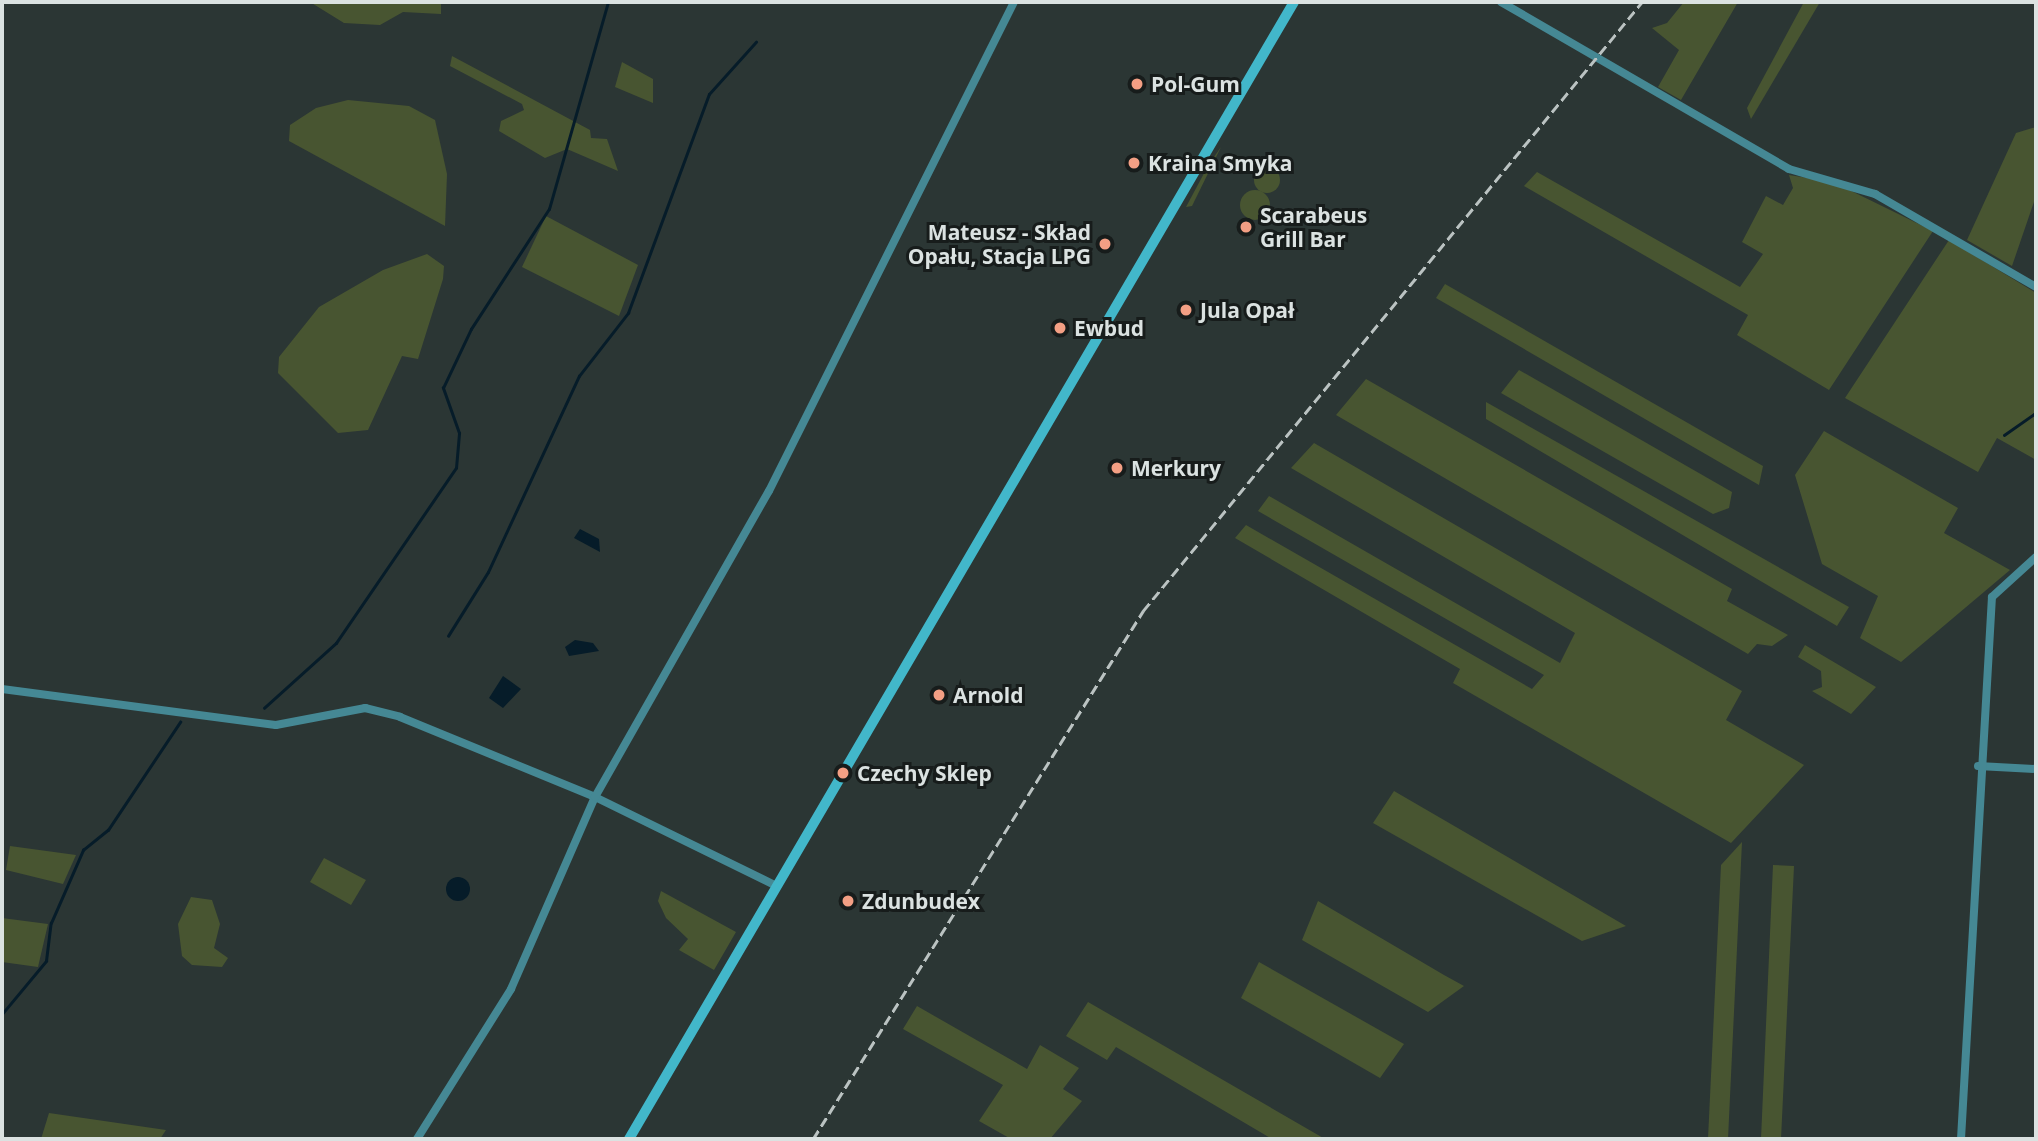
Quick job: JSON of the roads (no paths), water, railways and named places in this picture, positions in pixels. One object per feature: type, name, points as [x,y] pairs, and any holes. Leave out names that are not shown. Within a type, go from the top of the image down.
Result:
[{"type":"main road","points":[[629,1139],[1294,2]]},
{"type":"street","points":[[417,1139],[511,989],[594,797],[769,491],[1014,2]]},
{"type":"street","points":[[1501,2],[1789,169],[1875,194],[2036,287]]},
{"type":"street","points":[[1961,1139],[1978,766],[1992,597],[2036,557]]},
{"type":"street","points":[[2,689],[276,725],[365,708],[400,717],[594,797],[777,886]]},
{"type":"street","points":[[1978,766],[2036,769]]},
{"type":"water","points":[[580,529],[599,539],[600,552],[574,538]]},
{"type":"water","points":[[575,640],[593,643],[599,651],[569,656],[565,647]]},
{"type":"water","points":[[503,676],[521,689],[503,708],[489,698]]},
{"type":"water","points":[[458,877],[467,880],[470,889],[467,898],[458,901],[449,898],[446,889],[449,880]]},
{"type":"waterway","points":[[264,708],[336,643],[456,468],[459,433],[443,388],[471,329],[549,209],[608,2]]},
{"type":"waterway","points":[[448,636],[488,572],[579,376],[628,313],[709,94],[756,42]]},
{"type":"waterway","points":[[2004,435],[2036,413]]},
{"type":"waterway","points":[[2,1014],[46,961],[51,923],[83,850],[108,830],[180,722]]},
{"type":"railway","points":[[813,1139],[1143,611],[1642,2]]},
{"type":"place","name":"Pol-Gum","points":[[1137,84]]},
{"type":"place","name":"Kraina Smyka","points":[[1134,163]]},
{"type":"place","name":"Scarabeus Grill Bar","points":[[1246,227]]},
{"type":"place","name":"Mateusz - Skład Opału, Stacja LPG","points":[[1105,244]]},
{"type":"place","name":"Jula Opał","points":[[1186,310]]},
{"type":"place","name":"Ewbud","points":[[1060,328]]},
{"type":"place","name":"Merkury","points":[[1117,468]]},
{"type":"place","name":"Arnold","points":[[939,695]]},
{"type":"place","name":"Czechy Sklep","points":[[843,773]]},
{"type":"place","name":"Zdunbudex","points":[[848,901]]}]
